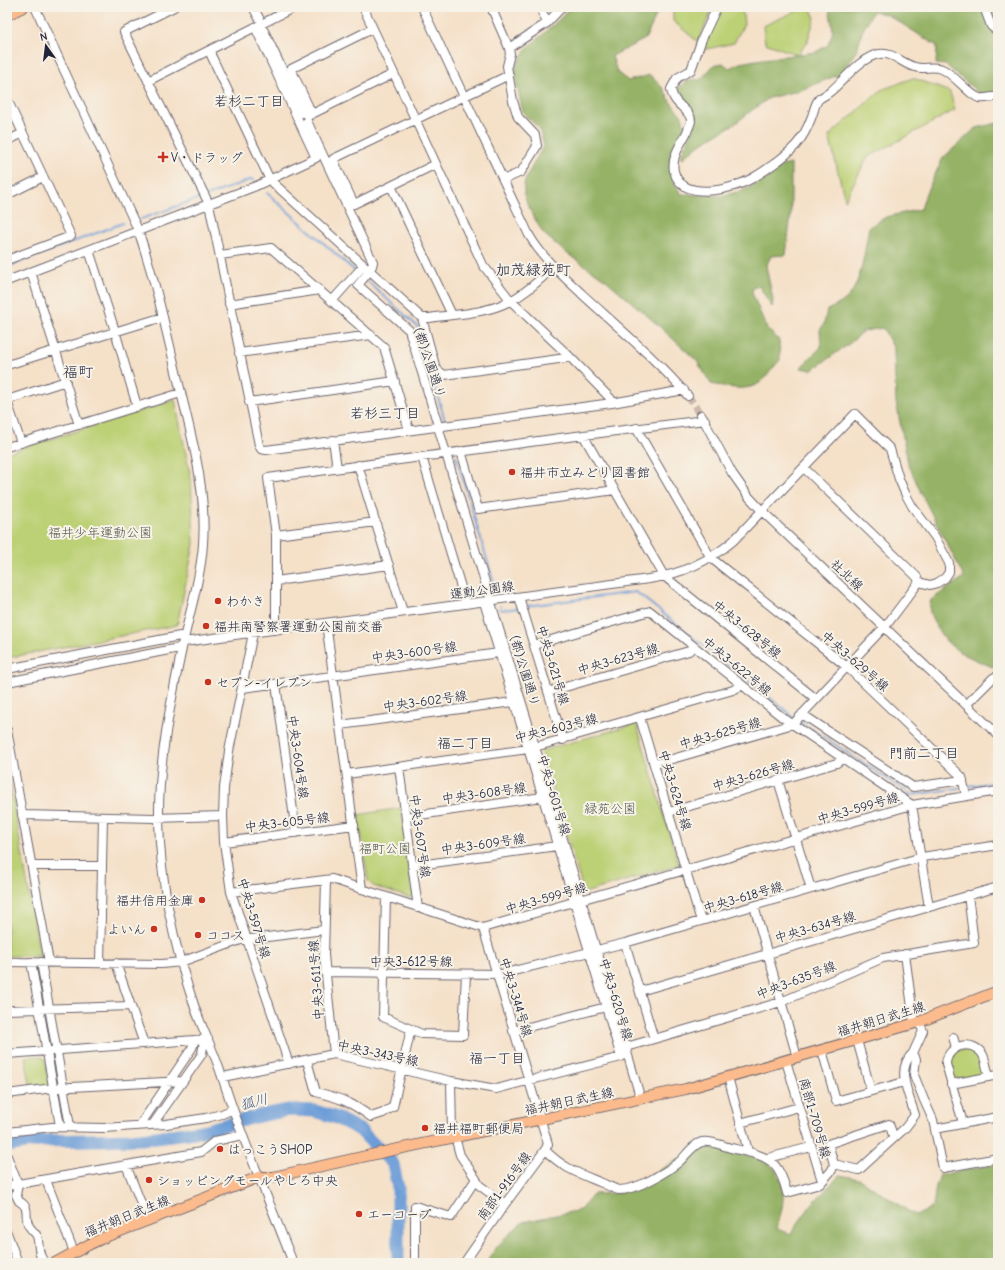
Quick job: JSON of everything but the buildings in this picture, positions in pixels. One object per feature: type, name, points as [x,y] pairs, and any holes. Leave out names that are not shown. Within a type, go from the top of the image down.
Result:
[{"type":"main road","points":[[7,15],[23,7]]},
{"type":"main road","name":"福井朝日武生線","points":[[56,1263],[74,1252],[105,1237],[259,1178],[273,1177],[393,1150],[686,1089],[916,1022],[998,991]]},
{"type":"street","points":[[35,7],[138,230],[151,268],[199,468],[204,511],[201,561],[165,745],[159,818],[162,862],[171,923],[181,962],[196,1009],[202,1040],[202,1054],[153,1124]]},
{"type":"street","points":[[174,7],[124,32],[208,202],[258,445],[261,449],[266,450],[686,393],[669,374],[540,253],[529,235],[422,7]]},
{"type":"street","points":[[253,7],[259,18]]},
{"type":"street","points":[[148,81],[295,7]]},
{"type":"street","points":[[363,7],[483,265],[511,301],[570,356],[611,399],[612,403]]},
{"type":"street","points":[[491,7],[509,48],[510,54],[507,66],[518,117],[535,135],[538,146],[521,172],[503,180]]},
{"type":"street","points":[[540,7],[547,23]]},
{"type":"street","points":[[509,48],[547,23],[562,7]]},
{"type":"street","points":[[717,7],[702,39],[691,70],[677,78],[671,89],[673,98],[689,114],[691,122],[674,160],[674,169],[677,178],[681,185],[687,188],[707,191],[736,186],[764,171],[802,139],[807,130],[818,100],[832,91],[851,71],[874,56],[886,54],[895,56],[917,68],[935,67],[942,69],[962,84],[972,94],[980,98],[998,98]]},
{"type":"street","points":[[984,7],[991,26],[998,32]]},
{"type":"street","points":[[255,27],[373,262],[363,274],[332,300]]},
{"type":"street","points":[[312,114],[291,69],[372,29]]},
{"type":"street","points":[[264,31],[303,113]]},
{"type":"street","points":[[211,50],[211,55],[270,180],[363,274],[422,318],[452,315],[492,308],[511,301],[526,291],[554,267]]},
{"type":"street","points":[[303,121],[312,114],[393,74]]},
{"type":"street","points":[[436,164],[354,204],[333,159],[509,75]]},
{"type":"street","points":[[7,99],[71,236],[7,260]]},
{"type":"street","points":[[7,281],[208,202],[270,180],[316,158],[303,121]]},
{"type":"street","points":[[7,141],[23,133]]},
{"type":"street","points":[[7,195],[43,177]]},
{"type":"street","points":[[391,186],[452,315]]},
{"type":"street","points":[[220,255],[271,248],[384,347],[409,430]]},
{"type":"street","points":[[89,250],[137,406]]},
{"type":"street","points":[[31,272],[79,425]]},
{"type":"street","name":"(都)公園通り","points":[[363,274],[409,330],[446,453],[486,598]]},
{"type":"street","points":[[229,304],[320,290]]},
{"type":"street","points":[[7,365],[163,317]]},
{"type":"street","points":[[422,318],[436,369],[444,375],[566,358],[570,356]]},
{"type":"street","points":[[239,353],[371,335]]},
{"type":"street","points":[[21,443],[7,400],[66,381]]},
{"type":"street","points":[[249,402],[395,382]]},
{"type":"street","points":[[7,447],[181,393]]},
{"type":"street","name":"運動公園線","points":[[184,642],[466,604],[486,598],[519,597],[664,576],[681,571],[711,558],[733,541],[763,512],[855,414],[890,449],[905,493],[912,506],[935,537],[949,563],[949,572],[945,578],[930,585],[919,582]]},
{"type":"street","name":"社北線","points":[[636,428],[703,417],[732,473],[749,497],[998,735]]},
{"type":"street","points":[[276,630],[276,535],[268,478],[636,428],[711,558]]},
{"type":"street","points":[[583,435],[664,576]]},
{"type":"street","points":[[333,440],[337,468]]},
{"type":"street","points":[[461,451],[478,509],[615,490]]},
{"type":"street","points":[[422,457],[466,604]]},
{"type":"street","points":[[358,465],[403,612]]},
{"type":"street","points":[[804,468],[917,577],[919,582],[885,627],[797,719],[913,787],[963,780],[966,796]]},
{"type":"street","points":[[276,535],[376,522]]},
{"type":"street","name":"中央3-629号線","points":[[711,558],[847,667],[962,777],[963,780]]},
{"type":"street","points":[[276,581],[389,565]]},
{"type":"street","name":"中央3-628号線","points":[[664,576],[816,699]]},
{"type":"street","name":"中央3-621号線","points":[[519,597],[563,740]]},
{"type":"street","name":"中央3-601号線","points":[[486,598],[499,653],[513,702],[531,746],[542,797],[574,903]]},
{"type":"street","name":"(都)公園通り","points":[[492,606],[531,746]]},
{"type":"street","name":"中央3-622号線","points":[[534,645],[650,611],[742,686],[797,719],[843,758],[912,805]]},
{"type":"street","points":[[326,623],[362,889]]},
{"type":"street","name":"中央3-597号線","points":[[253,633],[229,751],[224,788],[224,842],[231,892],[289,1064]]},
{"type":"street","points":[[7,669],[180,636],[184,642]]},
{"type":"street","points":[[7,682],[178,648],[184,642]]},
{"type":"street","name":"中央3-623号線","points":[[548,692],[689,651],[693,646]]},
{"type":"street","name":"中央3-600号線","points":[[243,688],[499,653]]},
{"type":"street","points":[[966,705],[993,678],[998,676]]},
{"type":"street","name":"中央3-604号線","points":[[276,684],[296,833]]},
{"type":"street","name":"中央3-603号線","points":[[347,774],[563,740],[733,690],[742,686]]},
{"type":"street","name":"中央3-602号線","points":[[340,725],[513,702]]},
{"type":"street","name":"中央3-624号線","points":[[640,718],[702,921]]},
{"type":"street","name":"中央3-625号線","points":[[654,764],[797,719]]},
{"type":"street","points":[[7,730],[32,866],[45,962],[49,1008],[70,1126]]},
{"type":"street","points":[[537,753],[580,896]]},
{"type":"street","name":"中央3-626号線","points":[[669,812],[837,763],[843,758]]},
{"type":"street","name":"中央3-607号線","points":[[399,767],[418,908]]},
{"type":"street","points":[[778,780],[811,889]]},
{"type":"street","name":"中央3-599号線","points":[[482,928],[574,903],[912,805],[998,791]]},
{"type":"street","name":"中央3-608号線","points":[[406,817],[542,797]]},
{"type":"street","points":[[912,805],[922,857],[929,907]]},
{"type":"street","points":[[22,815],[159,818],[223,816]]},
{"type":"street","points":[[100,963],[103,817]]},
{"type":"street","name":"中央3-605号線","points":[[224,842],[354,825]]},
{"type":"street","name":"中央3-618号線","points":[[496,974],[502,974],[592,949],[625,943],[922,857],[998,845]]},
{"type":"street","name":"中央3-609号線","points":[[412,866],[557,846]]},
{"type":"street","points":[[32,866],[102,866]]},
{"type":"street","points":[[231,892],[332,879],[482,928]]},
{"type":"street","name":"中央3-611号線","points":[[326,880],[324,955],[334,1054]]},
{"type":"street","name":"中央3-634号線","points":[[640,991],[998,887]]},
{"type":"street","name":"中央3-635号線","points":[[626,1047],[781,1002],[883,958],[974,943],[968,895]]},
{"type":"street","points":[[386,897],[383,1017],[422,1034],[463,1035],[466,974]]},
{"type":"street","name":"中央3-620号線","points":[[528,1080],[621,1056],[606,1007],[592,949],[574,903]]},
{"type":"street","points":[[583,906],[592,949]]},
{"type":"street","points":[[754,906],[797,1057]]},
{"type":"street","name":"中央3-344号線","points":[[482,928],[541,1120]]},
{"type":"street","points":[[7,962],[162,964],[181,962],[246,938],[251,939],[324,930]]},
{"type":"street","points":[[625,943],[654,1039]]},
{"type":"street","points":[[598,954],[639,1093]]},
{"type":"street","points":[[834,1164],[859,1170],[905,1128],[915,1115],[904,1082],[904,1069],[908,1058],[914,1053],[922,1031],[916,1022],[905,954]]},
{"type":"street","points":[[31,962],[60,1126]]},
{"type":"street","points":[[116,963],[144,1044]]},
{"type":"street","name":"中央3-612号線","points":[[325,972],[496,974]]},
{"type":"street","points":[[7,1010],[131,1006]]},
{"type":"street","points":[[513,1031],[606,1007]]},
{"type":"street","points":[[307,1061],[316,1092],[338,1098],[349,1103],[371,1117],[393,1107],[411,1029]]},
{"type":"street","points":[[953,1037],[956,1047]]},
{"type":"street","points":[[7,1054],[202,1040]]},
{"type":"street","points":[[202,1040],[223,1077],[233,1110],[293,1263]]},
{"type":"street","points":[[140,1125],[192,1048],[202,1040]]},
{"type":"street","points":[[857,1040],[872,1091]]},
{"type":"street","points":[[962,1123],[946,1064],[946,1058],[956,1047],[967,1045],[972,1046],[982,1054],[989,1076]]},
{"type":"street","points":[[822,1050],[836,1102],[904,1082]]},
{"type":"street","points":[[914,1053],[916,1059],[914,1075],[933,1120],[943,1168],[998,1158]]},
{"type":"street","name":"中央3-343号線","points":[[223,1077],[307,1061],[334,1054],[451,1081],[496,1089],[528,1080]]},
{"type":"street","name":"南部1-709号線","points":[[786,1061],[822,1181]]},
{"type":"street","points":[[951,1084],[998,1075]]},
{"type":"street","points":[[728,1077],[748,1151]]},
{"type":"street","points":[[7,1094],[53,1088],[183,1081]]},
{"type":"street","points":[[451,1081],[452,1132]]},
{"type":"street","points":[[740,1123],[799,1106]]},
{"type":"street","points":[[7,1132],[60,1126],[104,1128],[185,1122],[222,1114],[233,1110]]},
{"type":"street","points":[[935,1129],[998,1116]]},
{"type":"street","name":"南部1-916号線","points":[[464,1263],[545,1150],[548,1144],[541,1120]]},
{"type":"street","points":[[545,1150],[557,1162],[568,1169],[618,1190],[643,1184],[662,1173],[679,1162],[700,1142],[717,1144],[748,1151],[768,1158],[783,1178],[787,1193],[820,1184],[832,1170],[834,1164],[828,1144],[889,1124],[894,1138]]},
{"type":"street","points":[[7,1186],[201,1152],[215,1141],[241,1131]]},
{"type":"street","points":[[457,1144],[460,1155],[479,1185],[505,1204]]},
{"type":"street","points":[[768,1158],[811,1147]]},
{"type":"street","points":[[7,1156],[18,1184],[16,1195],[19,1201],[25,1205],[27,1210],[26,1217],[28,1225],[36,1235],[40,1254],[43,1261],[46,1263]]},
{"type":"street","points":[[126,1165],[148,1221]]},
{"type":"street","points":[[415,1263],[415,1206],[451,1217],[476,1179]]},
{"type":"street","points":[[46,1180],[74,1252]]},
{"type":"street","points":[[7,1233],[18,1263]]},
{"type":"green space","points":[[572,7],[659,7],[645,39],[612,56],[617,72],[628,81],[650,75],[663,88],[671,103],[682,116],[685,128],[672,154],[670,168],[675,184],[681,194],[721,196],[742,191],[764,181],[782,166],[791,164],[791,214],[786,255],[771,256],[766,266],[773,300],[772,307],[759,286],[753,288],[752,293],[767,329],[779,340],[780,360],[762,381],[756,385],[737,388],[711,384],[697,361],[659,326],[606,280],[565,252],[543,233],[528,207],[524,194],[524,184],[544,145],[539,128],[523,113],[515,76],[515,67],[526,49]]},
{"type":"green space","points":[[673,7],[713,7],[698,42],[673,21]]},
{"type":"green space","points":[[720,7],[742,7],[744,24],[734,43],[698,51]]},
{"type":"green space","points":[[805,7],[810,7],[815,18],[807,42],[798,55],[765,43],[763,26]]},
{"type":"green space","points":[[829,7],[982,7],[998,33],[998,93],[980,94],[946,65],[936,64],[937,46],[888,15],[873,11],[862,32],[857,50],[840,74],[801,90],[769,98],[736,123],[697,146],[682,159],[682,153],[696,122],[693,110],[679,99],[678,89],[688,82],[700,80],[714,65],[723,63],[729,68],[740,63],[756,60],[816,52],[828,45],[833,31]]},
{"type":"green space","points":[[987,7],[998,7],[998,29],[993,25]]},
{"type":"green space","points":[[913,78],[950,92],[955,110],[867,158],[845,200],[829,136],[881,90]]},
{"type":"green space","points":[[998,123],[998,667],[995,668],[960,652],[953,647],[940,633],[931,615],[931,600],[964,577],[921,493],[908,463],[896,402],[894,349],[883,328],[864,331],[849,344],[812,370],[800,368],[821,347],[820,330],[824,324],[827,310],[844,301],[856,285],[862,265],[869,227],[886,217],[921,209],[926,193],[943,158],[976,128]]},
{"type":"green space","name":"福井少年運動公園","points":[[175,400],[191,479],[194,544],[177,625],[7,658],[7,453]]},
{"type":"green space","name":"緑苑公園","points":[[635,724],[637,725],[679,865],[584,893],[541,751]]},
{"type":"green space","points":[[7,767],[40,956],[7,956]]},
{"type":"green space","name":"福町公園","points":[[401,808],[413,896],[410,898],[373,886],[368,881],[358,815]]},
{"type":"green space","points":[[971,1049],[980,1056],[984,1072],[983,1074],[954,1080],[952,1078],[949,1059],[958,1050]]},
{"type":"green space","points":[[41,1056],[45,1059],[49,1083],[46,1087],[31,1089],[25,1057]]},
{"type":"green space","points":[[708,1145],[752,1156],[767,1162],[775,1169],[783,1189],[782,1206],[777,1229],[790,1234],[812,1204],[840,1175],[859,1179],[916,1216],[933,1207],[936,1186],[940,1175],[998,1164],[998,1263],[487,1263],[496,1248],[523,1222],[580,1210],[594,1194],[620,1193],[701,1146]]},
{"type":"waterway","points":[[207,196],[252,179],[254,181]]},
{"type":"waterway","points":[[267,193],[355,271]]},
{"type":"waterway","points":[[141,219],[203,197]]},
{"type":"waterway","points":[[7,267],[123,223]]},
{"type":"waterway","points":[[365,279],[417,326],[445,421]]},
{"type":"waterway","points":[[456,456],[497,593]]},
{"type":"waterway","points":[[526,606],[636,592],[795,718]]},
{"type":"waterway","points":[[500,606],[501,610],[519,608]]},
{"type":"waterway","points":[[799,721],[912,795],[959,788]]},
{"type":"waterway","points":[[968,786],[998,782]]},
{"type":"waterway","name":"狐川","points":[[7,1146],[38,1141],[141,1139],[202,1131],[263,1115],[289,1110],[315,1111],[337,1118],[360,1130],[393,1164],[398,1188],[398,1263]]},
{"type":"tunnel","points":[[688,396],[701,415]]},
{"type":"place","name":"V・ドラッグ","points":[[163,157]]},
{"type":"place","name":"福井市立みどり図書館","points":[[512,472]]},
{"type":"place","name":"わかき","points":[[218,601]]},
{"type":"place","name":"福井南警察署運動公園前交番","points":[[206,626]]},
{"type":"place","name":"セブン-イレブン","points":[[208,682]]},
{"type":"place","name":"福井信用金庫","points":[[202,900]]},
{"type":"place","name":"よいん","points":[[154,929]]},
{"type":"place","name":"ココス","points":[[198,935]]},
{"type":"place","name":"福井福町郵便局","points":[[425,1128]]},
{"type":"place","name":"はっこうSHOP","points":[[220,1149]]},
{"type":"place","name":"ショッピングモールやしろ中央","points":[[149,1180]]},
{"type":"place","name":"エーコープ","points":[[359,1214]]},
{"type":"district","name":"若杉二丁目","points":[[249,101]]},
{"type":"district","name":"加茂緑苑町","points":[[533,270]]},
{"type":"district","name":"福町","points":[[78,372]]},
{"type":"district","name":"若杉三丁目","points":[[385,413]]},
{"type":"district","name":"福二丁目","points":[[465,743]]},
{"type":"district","name":"門前二丁目","points":[[924,753]]},
{"type":"district","name":"福一丁目","points":[[497,1058]]}]
